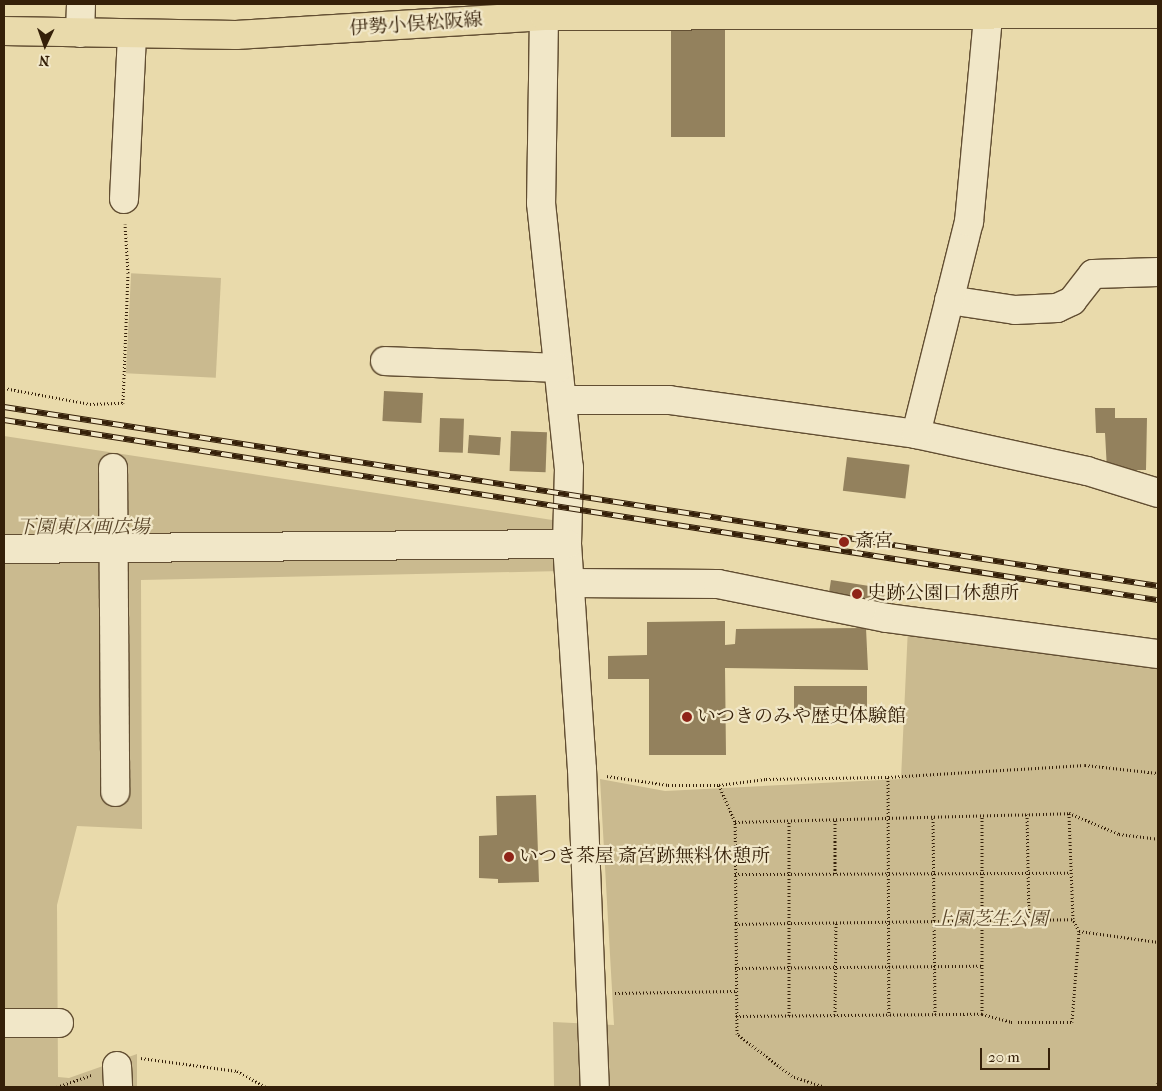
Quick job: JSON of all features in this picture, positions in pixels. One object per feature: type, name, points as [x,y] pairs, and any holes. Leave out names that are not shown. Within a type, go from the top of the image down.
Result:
[{"type":"main road","name":"伊勢小俣松阪線","points":[[4,31],[132,34],[341,31],[544,16],[781,9],[988,16],[1158,14]]},
{"type":"street","points":[[80,33],[81,4]]},
{"type":"street","points":[[544,16],[541,202],[569,468],[567,544],[582,769],[595,1087]]},
{"type":"street","points":[[916,434],[969,222],[988,16]]},
{"type":"street","points":[[124,199],[132,34]]},
{"type":"street","points":[[949,300],[1015,310],[1057,308],[1072,301],[1093,274],[1158,272]]},
{"type":"street","points":[[385,361],[558,368]]},
{"type":"street","points":[[562,400],[669,400],[916,434],[1087,471],[1158,493]]},
{"type":"street","points":[[113,468],[115,792]]},
{"type":"street","points":[[4,549],[567,544]]},
{"type":"street","points":[[571,583],[718,584],[887,618],[1158,654]]},
{"type":"street","points":[[4,1023],[59,1023]]},
{"type":"path","points":[[4,388],[90,404],[123,403],[128,273],[124,199]]},
{"type":"path","points":[[582,769],[668,785],[719,785],[766,779],[888,776],[1086,764],[1158,773]]},
{"type":"path","points":[[888,776],[889,1015]]},
{"type":"path","points":[[719,785],[735,822],[735,991],[737,1034],[792,1076],[824,1087]]},
{"type":"path","points":[[735,822],[982,817],[1069,813],[1119,834],[1158,839]]},
{"type":"path","points":[[736,1016],[982,1014],[1011,1022],[1072,1022],[1079,931],[1073,919],[1069,813]]},
{"type":"path","points":[[1027,814],[1029,919]]},
{"type":"path","points":[[982,817],[982,1014]]},
{"type":"path","points":[[933,818],[935,1014]]},
{"type":"path","points":[[835,820],[835,874]]},
{"type":"path","points":[[789,821],[789,1016]]},
{"type":"path","points":[[735,874],[1071,874]]},
{"type":"path","points":[[735,924],[1073,919]]},
{"type":"path","points":[[835,1015],[836,923]]},
{"type":"path","points":[[1079,931],[1158,942]]},
{"type":"path","points":[[735,968],[982,966]]},
{"type":"path","points":[[592,994],[735,991]]},
{"type":"path","points":[[57,1087],[118,1077],[142,1058],[237,1071],[266,1087]]},
{"type":"green space","points":[[131,273],[221,278],[216,378],[126,373]]},
{"type":"green space","name":"下園東区画広場","points":[[4,436],[559,521],[562,571],[141,580],[142,829],[77,826],[57,905],[58,1077],[69,1078],[137,1054],[137,1087],[4,1087]]},
{"type":"green space","name":"上園芝生公園","points":[[908,627],[1158,662],[1158,1087],[554,1087],[553,1022],[614,1025],[600,779],[665,791],[901,779]]},
{"type":"building","points":[[671,27],[725,27],[725,137],[671,137]]},
{"type":"building","points":[[384,391],[423,393],[421,423],[382,421]]},
{"type":"building","points":[[1095,408],[1115,408],[1115,418],[1147,418],[1146,470],[1107,470],[1105,433],[1096,433]]},
{"type":"building","points":[[440,418],[464,419],[463,453],[439,452]]},
{"type":"building","points":[[511,431],[547,432],[546,472],[510,471]]},
{"type":"building","points":[[469,435],[501,437],[500,455],[468,453]]},
{"type":"building","points":[[847,457],[910,465],[905,498],[843,491]]},
{"type":"building","name":"史跡公園口休憩所","points":[[831,580],[885,589],[882,607],[828,599]]},
{"type":"building","name":"いつきのみや歴史体験館","points":[[725,621],[725,645],[735,644],[736,629],[866,628],[868,670],[725,668],[726,755],[649,755],[649,679],[608,679],[608,656],[647,655],[647,622]]},
{"type":"building","points":[[794,686],[867,686],[867,710],[794,710]]},
{"type":"building","name":"いつき茶屋 斎宮跡無料休憩所","points":[[536,795],[539,882],[498,883],[498,879],[479,878],[479,836],[497,835],[496,796]]},
{"type":"railway","points":[[4,407],[1158,586]]},
{"type":"railway","points":[[4,420],[1158,600]]},
{"type":"place","name":"斎宮","points":[[844,542]]},
{"type":"place","name":"史跡公園口休憩所","points":[[857,594]]},
{"type":"place","name":"いつきのみや歴史体験館","points":[[687,717]]},
{"type":"place","name":"いつき茶屋 斎宮跡無料休憩所","points":[[509,857]]}]
